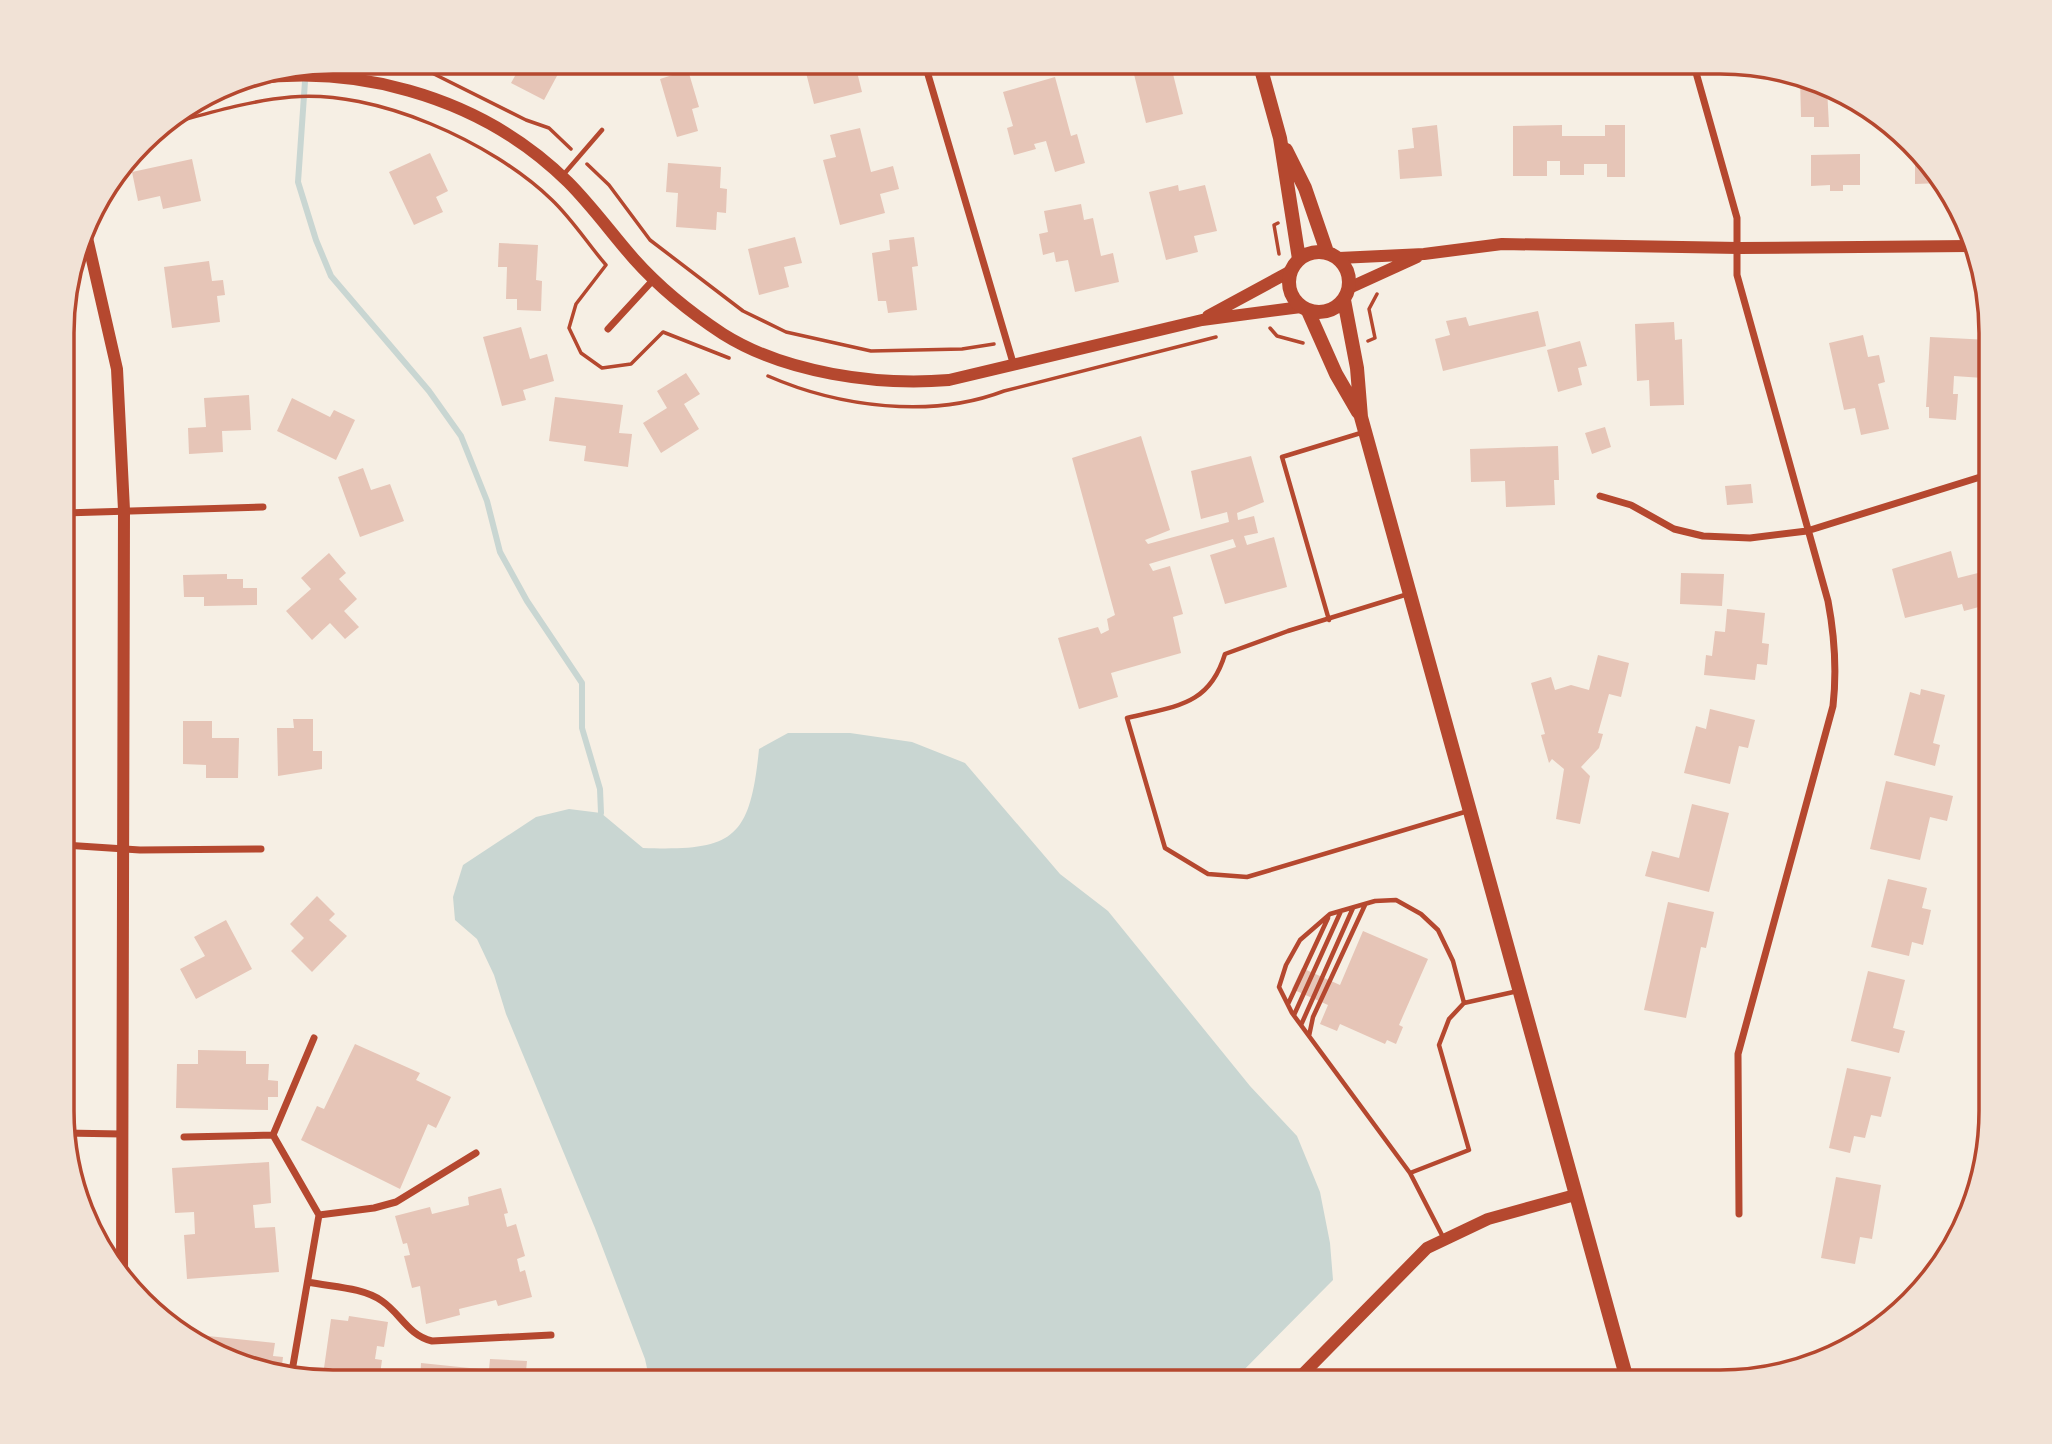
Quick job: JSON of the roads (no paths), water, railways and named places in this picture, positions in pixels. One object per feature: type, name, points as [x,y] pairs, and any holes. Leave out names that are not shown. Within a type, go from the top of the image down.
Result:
[{"type":"main road","points":[[1262,74],[1280,138],[1290,290],[1304,309],[1361,417]]},
{"type":"main road","points":[[1280,138],[1306,188],[1333,255],[1348,272],[1347,294],[1361,417],[1624,1370]]},
{"type":"main road","points":[[1290,264],[1317,251],[1333,255]]},
{"type":"main road","points":[[1304,309],[1323,313],[1347,294]]},
{"type":"street","points":[[928,74],[1014,367]]},
{"type":"street","points":[[1696,74],[1737,218],[1737,275],[1828,601],[1835,640],[1837,674],[1833,706],[1738,1054],[1739,1214]]},
{"type":"street","points":[[287,77],[379,83],[451,104],[536,152],[562,176],[654,279],[725,335],[808,368],[880,381],[915,383],[982,375],[1202,320],[1304,309]]},
{"type":"street","points":[[1333,255],[1424,254],[1502,244],[1739,248],[1964,246]]},
{"type":"street","points":[[89,245],[117,369],[124,510],[122,1262]]},
{"type":"street","points":[[1347,294],[1424,254]]},
{"type":"street","points":[[1202,320],[1290,264]]},
{"type":"street","points":[[607,329],[654,279]]},
{"type":"street","points":[[1600,496],[1631,505],[1674,529],[1703,536],[1751,538],[1807,531],[1979,475]]},
{"type":"street","points":[[74,512],[263,507]]},
{"type":"street","points":[[74,846],[261,849]]},
{"type":"street","points":[[273,1135],[314,1038]]},
{"type":"street","points":[[75,1133],[122,1134]]},
{"type":"street","points":[[184,1137],[273,1135]]},
{"type":"street","points":[[273,1135],[319,1214],[293,1367]]},
{"type":"street","points":[[319,1214],[374,1208],[396,1202],[475,1153]]},
{"type":"street","points":[[1306,1370],[1417,1258],[1443,1237],[1488,1219],[1575,1195]]},
{"type":"street","points":[[308,1282],[370,1294],[394,1311],[414,1335],[432,1341],[551,1335]]},
{"type":"lane","points":[[562,176],[602,130]]},
{"type":"lane","points":[[1329,620],[1282,457],[1365,432]]},
{"type":"lane","points":[[1409,593],[1225,654],[1218,678],[1200,694],[1180,705],[1127,718],[1165,848],[1208,874],[1247,877],[1469,811]]},
{"type":"lane","points":[[1443,1237],[1410,1173],[1294,1016],[1279,987],[1286,965],[1300,940],[1330,914],[1366,904],[1396,900],[1421,914],[1438,930],[1453,961],[1464,1003]]},
{"type":"lane","points":[[1309,1036],[1313,1017],[1366,904]]},
{"type":"lane","points":[[1301,1025],[1353,907]]},
{"type":"lane","points":[[1294,1016],[1341,910]]},
{"type":"lane","points":[[1288,1004],[1330,914]]},
{"type":"lane","points":[[1410,1173],[1469,1150],[1439,1045],[1449,1019],[1464,1003],[1519,991]]},
{"type":"waterway","points":[[305,75],[298,182],[316,240],[331,276],[429,391],[461,436],[487,501],[500,552],[527,601],[582,683],[582,728],[600,789],[601,813]]}]
